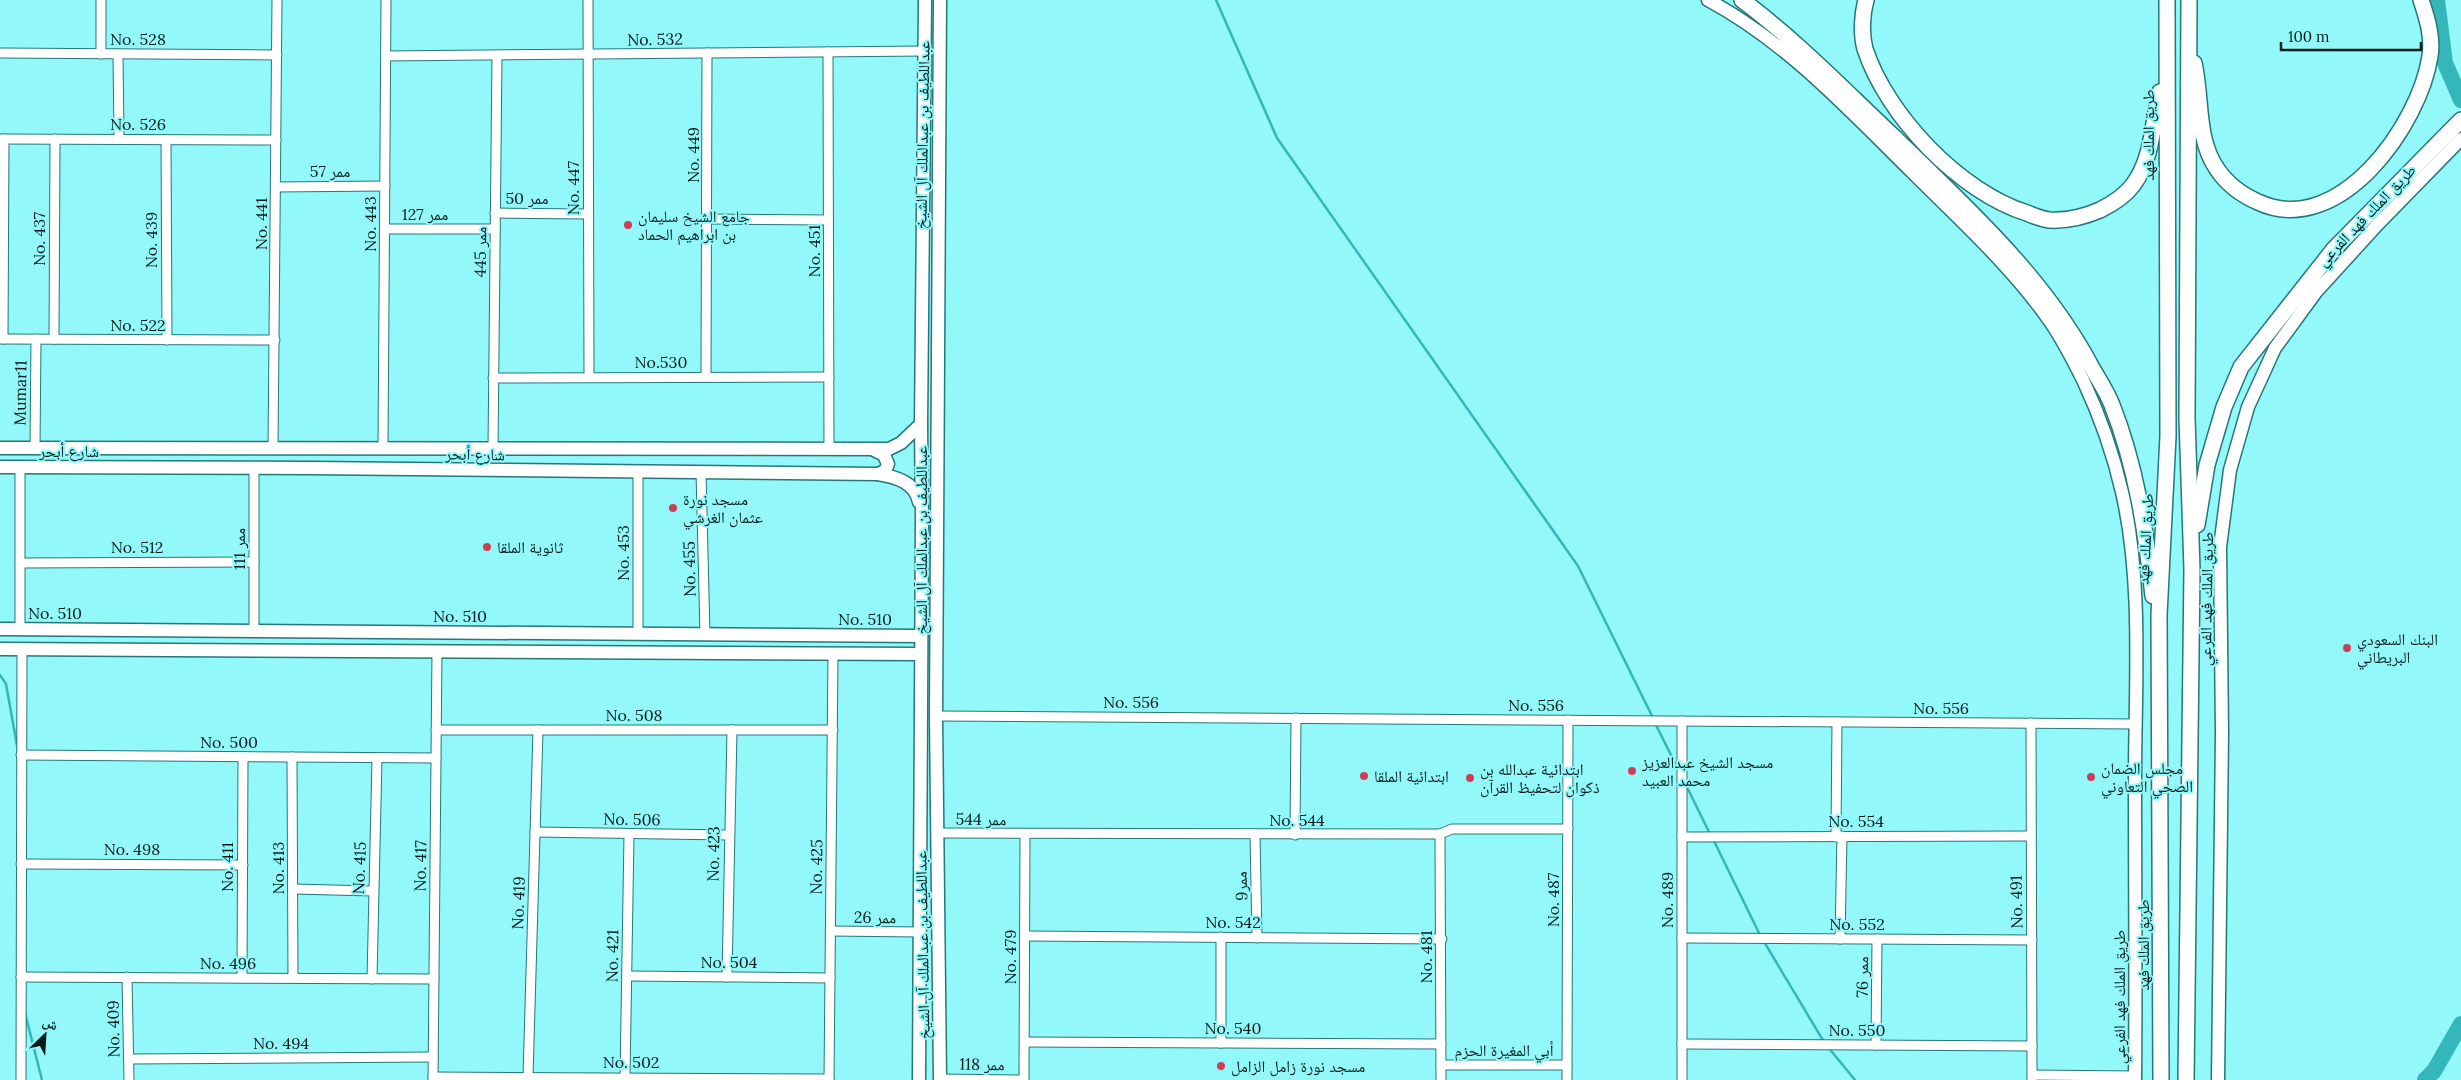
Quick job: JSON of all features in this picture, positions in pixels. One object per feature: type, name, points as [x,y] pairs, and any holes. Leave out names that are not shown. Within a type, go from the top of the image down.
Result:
[{"type":"highway","points":[[1742,0],[1776,26],[1816,62],[1963,204],[2042,289],[2082,348],[2111,403],[2132,466],[2148,551],[2154,605],[2159,615]]},
{"type":"highway","points":[[1866,0],[1863,13],[1865,48],[1885,91],[1915,133],[1935,154],[1973,186],[2012,209],[2048,220],[2084,217],[2113,204],[2133,186],[2147,161],[2165,69]]},
{"type":"highway","name":"طريق الملك فهد","points":[[2161,1080],[2159,615],[2168,436],[2165,69],[2167,0]]},
{"type":"highway","points":[[2186,1080],[2191,556],[2187,418],[2189,0]]},
{"type":"highway","points":[[2189,44],[2199,86],[2203,136],[2217,169],[2232,186],[2247,197],[2264,205],[2282,209],[2305,208],[2341,195],[2379,160],[2398,135],[2425,80],[2430,54],[2429,26],[2421,0]]},
{"type":"highway","points":[[2191,556],[2207,465],[2224,407],[2241,367],[2334,249],[2461,120]]},
{"type":"highway","points":[[2151,1080],[2154,1006],[2160,981]]},
{"type":"street","points":[[101,0],[101,54]]},
{"type":"street","name":"No. 441","points":[[273,449],[277,0]]},
{"type":"street","name":"No. 443","points":[[384,449],[386,0]]},
{"type":"street","name":"No. 447","points":[[588,0],[589,376]]},
{"type":"street","name":"عبداللطيف بن عبدالملك آل الشيخ","points":[[919,1080],[921,424],[925,0]]},
{"type":"street","name":"عبداللطيف بن عبدالملك آل الشيخ","points":[[940,0],[936,716],[940,1079]]},
{"type":"street","name":"طريق الملك فهد الفرعي","points":[[1708,0],[1746,21],[1778,45],[1853,114],[2015,279],[2050,321],[2093,402],[2111,447],[2128,525],[2136,608],[2135,1078]]},
{"type":"street","name":"No. 532","points":[[386,56],[925,51]]},
{"type":"street","name":"No. 451","points":[[828,52],[829,450]]},
{"type":"street","name":"No. 528","points":[[0,53],[277,55]]},
{"type":"street","name":"No. 449","points":[[706,377],[708,219],[707,53]]},
{"type":"street","points":[[118,54],[119,139]]},
{"type":"street","name":"ممر 445","points":[[493,449],[497,55]]},
{"type":"street","points":[[2,139],[2,339]]},
{"type":"street","name":"No. 526","points":[[2,139],[276,140]]},
{"type":"street","name":"No. 437","points":[[54,339],[55,139]]},
{"type":"street","name":"طريق الملك فهد الفرعي","points":[[2218,1080],[2222,733],[2220,547],[2230,470],[2248,408],[2275,348],[2316,292],[2377,225],[2461,139]]},
{"type":"street","name":"No. 439","points":[[166,140],[167,340]]},
{"type":"street","name":"ممر 57","points":[[276,187],[385,186]]},
{"type":"street","name":"ممر 50","points":[[496,213],[588,214]]},
{"type":"street","points":[[708,219],[828,220]]},
{"type":"street","name":"ممر 127","points":[[385,229],[495,229]]},
{"type":"street","name":"No. 522","points":[[2,339],[275,340]]},
{"type":"street","name":"Mumar11","points":[[34,448],[36,339]]},
{"type":"street","name":"No.530","points":[[494,378],[589,376],[829,377]]},
{"type":"street","name":"شارع أبحر","points":[[0,448],[889,450],[901,443],[921,424]]},
{"type":"street","points":[[873,450],[888,458],[886,471],[878,474]]},
{"type":"street","name":"شارع أبحر","points":[[0,467],[878,474],[901,479],[917,494],[922,518]]},
{"type":"street","points":[[20,467],[20,629]]},
{"type":"street","name":"ممر 111","points":[[254,468],[254,631]]},
{"type":"street","name":"No. 453","points":[[638,472],[638,634]]},
{"type":"street","name":"No. 455","points":[[702,472],[705,634]]},
{"type":"street","name":"No. 512","points":[[20,563],[254,562]]},
{"type":"street","name":"No. 510","points":[[0,629],[920,636]]},
{"type":"street","points":[[436,632],[436,651]]},
{"type":"street","points":[[903,636],[909,637],[914,644],[913,648],[904,654]]},
{"type":"street","points":[[0,649],[920,654]]},
{"type":"street","points":[[21,1080],[22,649]]},
{"type":"street","name":"No. 417","points":[[433,1078],[436,651]]},
{"type":"street","name":"No. 425","points":[[829,1079],[833,654]]},
{"type":"street","name":"No. 556","points":[[936,716],[2135,724]]},
{"type":"street","points":[[1295,835],[1296,718]]},
{"type":"street","name":"No. 487","points":[[1567,1080],[1568,720]]},
{"type":"street","name":"No. 489","points":[[1682,721],[1682,1080]]},
{"type":"street","points":[[1837,722],[1840,939]]},
{"type":"street","name":"No. 491","points":[[2031,723],[2032,1077]]},
{"type":"street","name":"No. 508","points":[[436,730],[833,730]]},
{"type":"street","name":"No. 419","points":[[528,1077],[538,730]]},
{"type":"street","name":"No. 423","points":[[727,977],[728,835],[732,730]]},
{"type":"street","name":"No. 500","points":[[21,755],[436,758]]},
{"type":"street","name":"No. 411","points":[[242,978],[243,757]]},
{"type":"street","name":"No. 413","points":[[292,757],[293,978]]},
{"type":"street","name":"No. 415","points":[[372,979],[377,758]]},
{"type":"street","name":"No. 544","points":[[1025,834],[1440,834],[1452,829],[1568,829]]},
{"type":"street","name":"No. 506","points":[[535,832],[629,835],[728,835]]},
{"type":"street","name":"ممر 544","points":[[937,833],[1025,834]]},
{"type":"street","name":"No. 479","points":[[1024,1080],[1025,834]]},
{"type":"street","name":"No. 481","points":[[1440,834],[1442,939],[1441,1080]]},
{"type":"street","name":"No. 421","points":[[625,1078],[629,835]]},
{"type":"street","name":"ممر9","points":[[1256,835],[1257,938]]},
{"type":"street","name":"No. 554","points":[[1682,837],[2030,836]]},
{"type":"street","name":"No. 498","points":[[21,864],[243,865]]},
{"type":"street","points":[[293,889],[373,891]]},
{"type":"street","name":"ممر 26","points":[[831,931],[919,932]]},
{"type":"street","name":"No. 542","points":[[1025,936],[1442,939]]},
{"type":"street","points":[[1221,937],[1221,1043]]},
{"type":"street","name":"No. 552","points":[[1682,938],[2032,940]]},
{"type":"street","name":"ممر 76","points":[[1876,1045],[1877,939]]},
{"type":"street","name":"No. 504","points":[[627,976],[830,978]]},
{"type":"street","name":"No. 496","points":[[21,977],[434,979]]},
{"type":"street","name":"No. 409","points":[[127,977],[129,1080]]},
{"type":"street","points":[[919,1010],[940,1010]]},
{"type":"street","name":"No. 540","points":[[1025,1042],[1441,1044]]},
{"type":"street","name":"No. 550","points":[[1682,1044],[2032,1046]]},
{"type":"street","name":"No. 494","points":[[129,1059],[433,1057]]},
{"type":"street","name":"أبي المغيرة الحزم","points":[[1441,1065],[1568,1065]]},
{"type":"street","points":[[2032,1077],[2135,1078]]},
{"type":"street","name":"No. 502","points":[[433,1078],[829,1079]]},
{"type":"street","name":"ممر 118","points":[[940,1079],[1024,1080]]},
{"type":"waterway","points":[[1216,0],[1277,138],[1578,566],[1653,718]]},
{"type":"waterway","points":[[2437,0],[2445,63],[2461,100]]},
{"type":"waterway","points":[[0,675],[6,684],[18,751]]},
{"type":"waterway","points":[[1655,723],[1678,769]]},
{"type":"waterway","points":[[1685,783],[1710,834]]},
{"type":"waterway","points":[[1713,839],[1760,935]]},
{"type":"waterway","points":[[1763,940],[1824,1042]]},
{"type":"waterway","points":[[25,1013],[42,1080]]},
{"type":"waterway","points":[[2425,1080],[2434,1071],[2461,1024]]},
{"type":"waterway","points":[[1828,1047],[1855,1080]]},
{"type":"place","name":"جامع الشيخ سليمان بن ابراهيم الحماد","points":[[628,225]]},
{"type":"place","name":"مسجد نورة عثمان الغرشي","points":[[673,508]]},
{"type":"place","name":"ثانوية الملقا","points":[[487,547]]},
{"type":"place","name":"البنك السعودي البريطاني","points":[[2347,648]]},
{"type":"place","name":"مسجد الشيخ عبدالعزيز محمد العبيد","points":[[1632,771]]},
{"type":"place","name":"ابتدائية الملقا","points":[[1364,776]]},
{"type":"place","name":"مجلس الضمان الصحي التعاوني","points":[[2091,777]]},
{"type":"place","name":"ابتدائية عبدالله بن ذكوان لتحفيظ القرآن","points":[[1470,778]]},
{"type":"place","name":"مسجد نورة زامل الزامل","points":[[1221,1066]]}]
